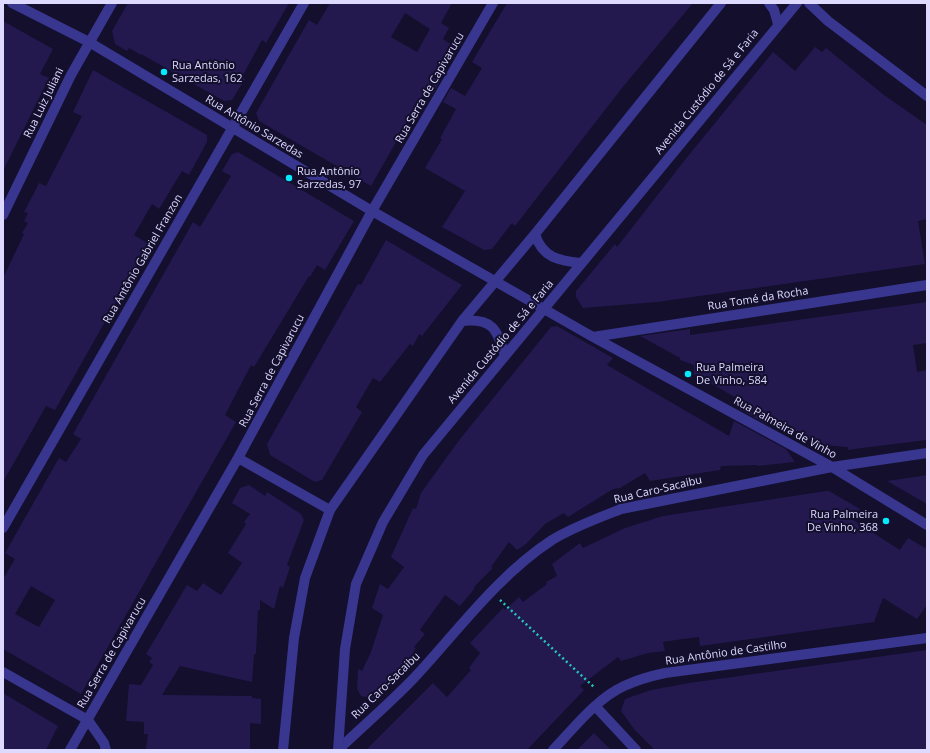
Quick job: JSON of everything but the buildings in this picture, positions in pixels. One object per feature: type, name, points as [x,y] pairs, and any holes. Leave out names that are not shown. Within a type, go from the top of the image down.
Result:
[{"type":"street","name":"Rua Antônio Sarzedas","points":[[12,3],[89,42],[372,211],[544,309]]},
{"type":"street","name":"Rua Luiz Juliani","points":[[3,215],[89,42],[112,3]]},
{"type":"street","name":"Rua Antônio Gabriel Franzon","points":[[3,528],[304,3]]},
{"type":"street","name":"Rua Serra de Capivarucu","points":[[70,750],[238,458],[372,211],[493,3]]},
{"type":"street","points":[[283,750],[296,623],[305,578],[330,510],[462,321],[535,234],[721,3]]},
{"type":"street","points":[[769,3],[774,10],[778,24]]},
{"type":"street","name":"Avenida Custódio de Sá e Faria","points":[[338,750],[345,649],[356,584],[383,522],[423,455],[778,24],[797,3]]},
{"type":"street","points":[[809,3],[828,21],[927,96]]},
{"type":"street","points":[[535,234],[542,250],[555,259],[581,264]]},
{"type":"street","name":"Rua Tomé da Rocha","points":[[593,337],[927,285]]},
{"type":"street","name":"Rua Palmeira de Vinho","points":[[544,309],[832,467],[927,525]]},
{"type":"street","points":[[462,321],[482,320],[493,327],[498,332],[504,356]]},
{"type":"street","name":"Rua Caro-Sacaibu","points":[[338,750],[412,680],[492,592],[518,567],[552,540],[591,521],[621,509],[832,467],[927,454]]},
{"type":"street","points":[[238,458],[330,510]]},
{"type":"street","name":"Rua Antônio de Castilho","points":[[553,750],[605,698],[624,686],[645,678],[665,673],[927,638]]},
{"type":"street","points":[[3,672],[88,720],[104,743],[106,750]]},
{"type":"street","points":[[596,706],[636,750]]},
{"type":"path","points":[[492,592],[605,698]]},
{"type":"place","name":"Rua Antônio Sarzedas, 162","points":[[164,72]]},
{"type":"place","name":"Rua Antônio Sarzedas, 97","points":[[289,178]]},
{"type":"place","name":"Rua Palmeira De Vinho, 584","points":[[688,374]]},
{"type":"place","name":"Rua Palmeira De Vinho, 368","points":[[886,521]]}]
